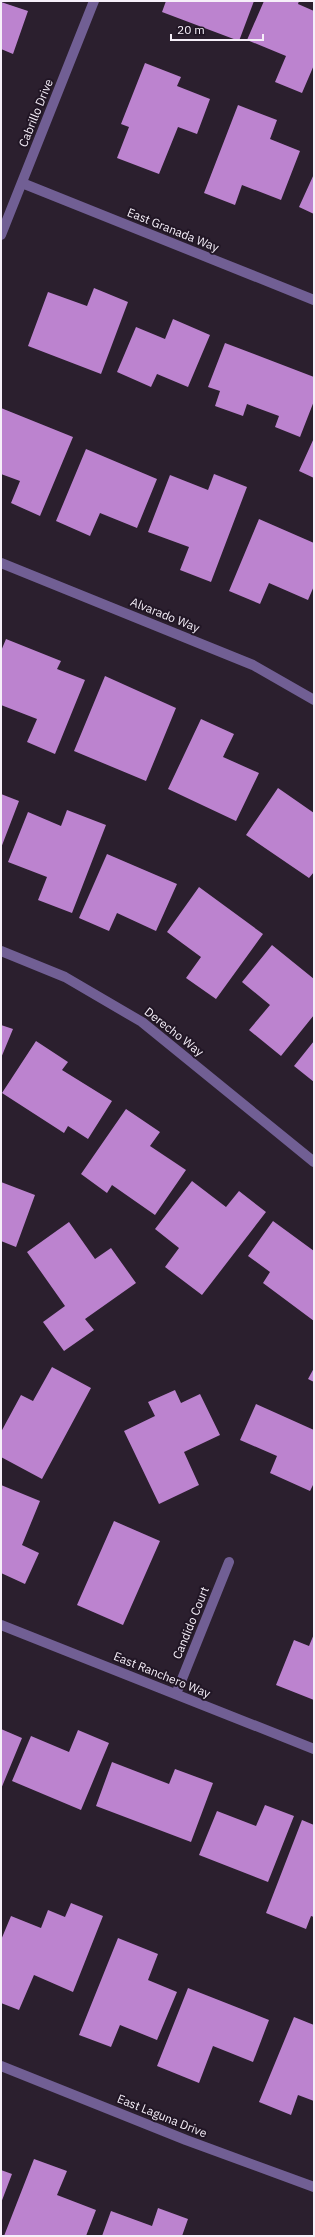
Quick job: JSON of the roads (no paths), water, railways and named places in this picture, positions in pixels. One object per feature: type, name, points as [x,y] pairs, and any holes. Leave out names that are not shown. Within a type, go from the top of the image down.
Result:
[{"type":"street","name":"Cabrillo Drive","points":[[1,235],[94,1]]},
{"type":"street","name":"East Granada Way","points":[[22,183],[314,300]]},
{"type":"street","name":"Alvarado Way","points":[[1,563],[253,665],[314,700]]},
{"type":"street","name":"Derecho Way","points":[[1,951],[65,977],[142,1022],[314,1162]]},
{"type":"street","name":"Candido Court","points":[[176,1694],[229,1562]]},
{"type":"street","name":"East Ranchero Way","points":[[1,1625],[314,1749]]},
{"type":"street","name":"East Laguna Drive","points":[[1,2066],[186,2140],[314,2187]]}]
